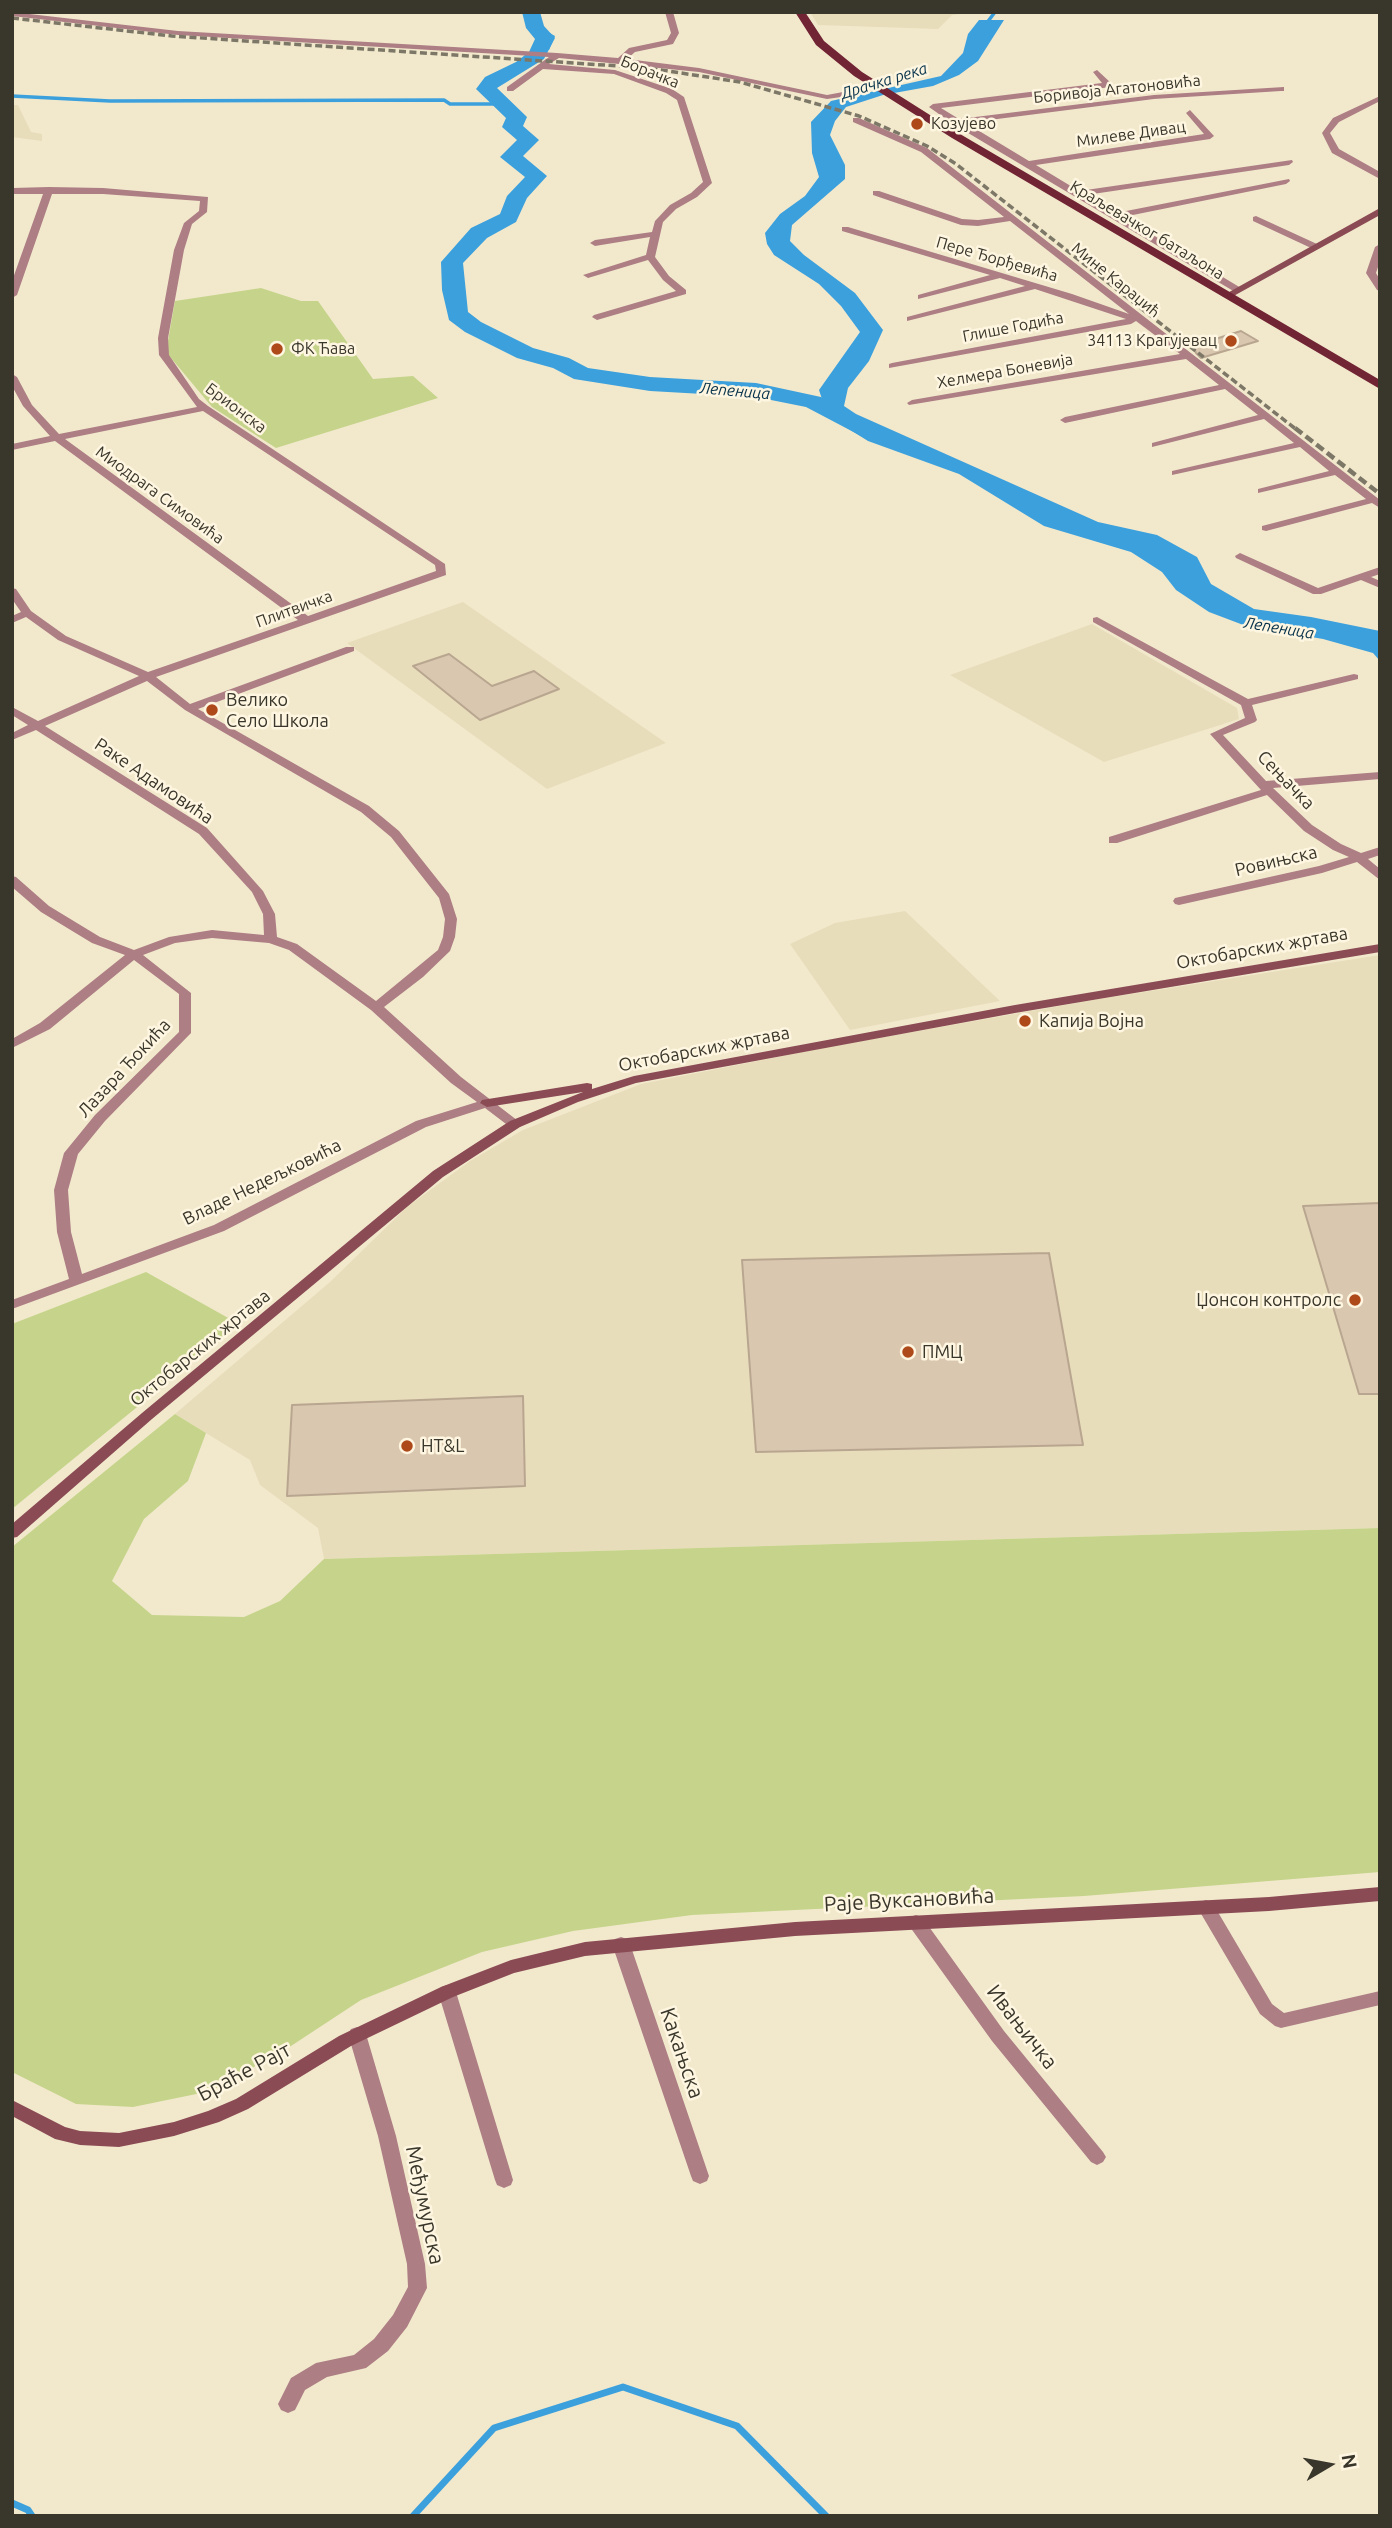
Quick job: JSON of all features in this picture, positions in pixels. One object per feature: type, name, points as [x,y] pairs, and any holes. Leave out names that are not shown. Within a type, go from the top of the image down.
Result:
[{"type":"main road","points":[[800,12],[813,35],[828,52],[873,84]]},
{"type":"main road","name":"Краљевачког батаљона","points":[[873,84],[1233,293],[1380,385]]},
{"type":"street","name":"Борачка","points":[[620,61],[632,50],[673,40],[675,33],[669,12]]},
{"type":"street","name":"Борачка","points":[[12,14],[178,33],[544,53],[699,70],[835,97],[873,84]]},
{"type":"street","points":[[510,89],[557,55]]},
{"type":"street","name":"Борачка","points":[[541,66],[615,72],[669,91],[681,99],[708,183],[694,195],[673,206],[659,221],[650,257]]},
{"type":"street","points":[[1097,72],[1108,85],[933,107],[1116,216],[1233,293],[1380,211]]},
{"type":"street","name":"Боривоја Агатоновића","points":[[956,122],[1154,97],[1280,89]]},
{"type":"street","points":[[1380,98],[1336,120],[1326,133],[1335,151],[1380,176]]},
{"type":"street","name":"Милеве Дивац","points":[[1026,164],[1210,136],[1190,113]]},
{"type":"street","name":"Мине Караџић","points":[[856,120],[924,150],[1376,503]]},
{"type":"street","points":[[1076,194],[1289,162]]},
{"type":"street","points":[[1116,216],[1286,181]]},
{"type":"street","points":[[12,191],[49,190],[12,295]]},
{"type":"street","name":"Брионска","points":[[49,190],[205,199],[203,212],[188,223],[179,250],[163,338],[163,355],[205,408],[440,564]]},
{"type":"street","points":[[876,193],[961,222],[978,223],[1012,218]]},
{"type":"street","points":[[1256,219],[1314,246]]},
{"type":"street","name":"Пере Ђорђевића","points":[[845,229],[1140,319]]},
{"type":"street","points":[[595,243],[655,234]]},
{"type":"street","points":[[1380,247],[1371,273],[1380,288]]},
{"type":"street","points":[[588,275],[650,257],[666,278],[683,292],[597,317]]},
{"type":"street","points":[[921,297],[998,276]]},
{"type":"street","points":[[910,319],[1036,286]]},
{"type":"street","name":"Глише Годића","points":[[892,366],[1140,319]]},
{"type":"street","name":"Хелмера Боневија","points":[[912,403],[1185,356]]},
{"type":"street","name":"Миодрага Симовића","points":[[12,377],[28,406],[57,438],[307,621]]},
{"type":"street","points":[[1065,420],[1227,387]]},
{"type":"street","points":[[12,447],[205,408]]},
{"type":"street","points":[[1156,444],[1264,416]]},
{"type":"street","points":[[1177,473],[1301,444]]},
{"type":"street","points":[[1262,491],[1336,472]]},
{"type":"street","points":[[1266,528],[1376,503]]},
{"type":"street","points":[[1240,556],[1317,592],[1380,570]]},
{"type":"street","name":"Плитвичка","points":[[12,737],[148,676],[442,573],[440,564]]},
{"type":"street","points":[[1362,576],[1380,585]]},
{"type":"street","points":[[12,591],[27,613],[62,638],[148,676],[189,708],[365,809],[395,834],[445,897],[452,919],[444,951],[376,1007]]},
{"type":"street","points":[[12,620],[27,613]]},
{"type":"street","points":[[1097,620],[1246,703],[1354,677]]},
{"type":"street","points":[[189,708],[350,649]]},
{"type":"street","name":"Сењачка","points":[[1246,703],[1251,720],[1216,734],[1308,828],[1337,847],[1358,856],[1380,876]]},
{"type":"street","name":"Раке Адамовића","points":[[12,710],[203,831],[257,891],[268,914],[271,939]]},
{"type":"street","points":[[1113,840],[1267,788],[1380,775]]},
{"type":"street","name":"Ровињска","points":[[1179,901],[1322,869],[1380,851]]},
{"type":"street","name":"Лазара Ђокића","points":[[12,880],[45,909],[96,940],[134,954],[185,993],[184,1033],[108,1110],[71,1153],[61,1190],[64,1232],[77,1282]]},
{"type":"street","points":[[12,1044],[45,1026],[134,954],[173,940],[212,934],[271,939],[293,947],[376,1007],[456,1080],[516,1124]]},
{"type":"street","name":"Октобарских жртава","points":[[12,1533],[147,1416],[438,1174],[516,1124],[573,1099],[634,1080],[1002,1012],[1380,948]]},
{"type":"street","points":[[487,1103],[634,1080]]},
{"type":"street","name":"Владе Недељковића","points":[[12,1306],[219,1228],[421,1124],[487,1103]]},
{"type":"street","name":"Раје Вуксановића","points":[[447,1992],[511,1967],[585,1949],[621,1944],[916,1922],[1206,1907],[1380,1894]]},
{"type":"street","points":[[1206,1907],[1266,2009],[1281,2021],[1380,1998]]},
{"type":"street","name":"Ивањичка","points":[[916,1922],[998,2036],[1097,2157]]},
{"type":"street","name":"Какањска","points":[[621,1944],[700,2176]]},
{"type":"street","points":[[447,1992],[504,2180]]},
{"type":"street","name":"Браће Рајт","points":[[12,2107],[61,2134],[71,2136],[119,2140],[155,2134],[213,2117],[243,2104],[358,2034],[447,1992]]},
{"type":"street","name":"Међумурска","points":[[288,2404],[298,2384],[323,2369],[359,2362],[381,2345],[400,2321],[418,2288],[416,2264],[387,2136],[358,2034]]},
{"type":"shaded area","points":[[810,12],[976,12],[952,15],[938,29],[818,25]]},
{"type":"shaded area","points":[[12,105],[18,105],[31,132],[42,134],[42,141],[12,137]]},
{"type":"shaded area","points":[[463,602],[666,743],[547,789],[347,643]]},
{"type":"shaded area","points":[[1092,624],[1237,708],[1239,719],[1104,762],[950,675]]},
{"type":"shaded area","points":[[905,911],[1000,1001],[850,1030],[790,944],[835,923]]},
{"type":"shaded area","points":[[1380,955],[1380,1528],[324,1559],[318,1528],[260,1485],[250,1460],[175,1414],[330,1282],[407,1207],[470,1161],[523,1130],[641,1084],[828,1047],[1093,1000]]},
{"type":"green space","points":[[261,288],[301,301],[318,301],[373,379],[413,376],[438,398],[276,448],[212,407],[166,352],[175,301]]},
{"type":"green space","points":[[146,1272],[239,1324],[12,1509],[12,1324]]},
{"type":"green space","points":[[175,1414],[206,1433],[188,1481],[144,1519],[112,1581],[152,1615],[244,1617],[280,1601],[324,1559],[1380,1528],[1380,1872],[1084,1896],[692,1915],[573,1931],[482,1952],[361,2000],[291,2046],[211,2091],[133,2107],[76,2104],[12,2072],[12,1547]]},
{"type":"water","points":[[527,12],[540,12],[541,28],[555,36],[549,50],[535,48],[540,39],[530,30]]},
{"type":"water","points":[[979,20],[1004,20],[978,61],[959,75],[933,86],[883,95],[846,107],[835,121],[830,135],[845,165],[845,179],[792,225],[790,241],[804,255],[855,293],[883,330],[869,361],[848,388],[844,406],[856,414],[1098,522],[1157,535],[1197,557],[1211,584],[1254,609],[1380,631],[1380,661],[1373,653],[1323,639],[1246,626],[1209,612],[1176,590],[1162,572],[1131,552],[1044,526],[959,474],[868,441],[823,413],[834,409],[824,405],[819,390],[860,332],[841,306],[819,284],[774,255],[767,244],[765,233],[780,214],[805,196],[819,177],[812,153],[811,122],[831,101],[941,76],[963,53],[968,34]]},
{"type":"building","name":"34113 Крагујевац","points":[[1241,331],[1258,341],[1201,358],[1193,346]]},
{"type":"building","points":[[449,654],[492,686],[534,671],[559,689],[480,720],[413,666]]},
{"type":"building","name":"Џонсон контролс","points":[[1380,1203],[1380,1394],[1359,1394],[1303,1206]]},
{"type":"building","name":"ПМЦ","points":[[1049,1253],[1083,1445],[756,1452],[742,1260]]},
{"type":"building","name":"HT&L","points":[[523,1396],[525,1486],[287,1496],[292,1405]]},
{"type":"waterway","name":"Лепеница","points":[[531,12],[535,28],[545,38],[537,55],[523,66],[492,81],[486,89],[517,117],[512,127],[529,140],[510,157],[537,176],[517,196],[509,218],[479,233],[452,262],[457,315],[473,327],[525,353],[561,363],[582,374],[650,384],[756,390],[813,402],[871,432]]},
{"type":"waterway","name":"Драчка река","points":[[986,24],[995,12]]},
{"type":"waterway","points":[[12,96],[110,101],[444,100],[450,104],[503,104]]},
{"type":"waterway","points":[[413,2516],[494,2428],[623,2387],[737,2426],[826,2516]]},
{"type":"waterway","points":[[12,2503],[28,2510],[32,2516]]},
{"type":"railway","points":[[12,18],[172,36],[648,68],[740,82],[859,116],[927,146],[956,164],[1297,430]]},
{"type":"railway","points":[[1295,428],[1380,494]]},
{"type":"place","name":"Козујево","points":[[917,124]]},
{"type":"place","name":"34113 Крагујевац","points":[[1231,341]]},
{"type":"place","name":"ФК Ћава","points":[[277,349]]},
{"type":"place","name":"Велико Село Школа","points":[[212,710]]},
{"type":"place","name":"Капија Војна","points":[[1025,1021]]},
{"type":"place","name":"Џонсон контролс","points":[[1355,1300]]},
{"type":"place","name":"ПМЦ","points":[[908,1352]]},
{"type":"place","name":"HT&L","points":[[407,1446]]}]
